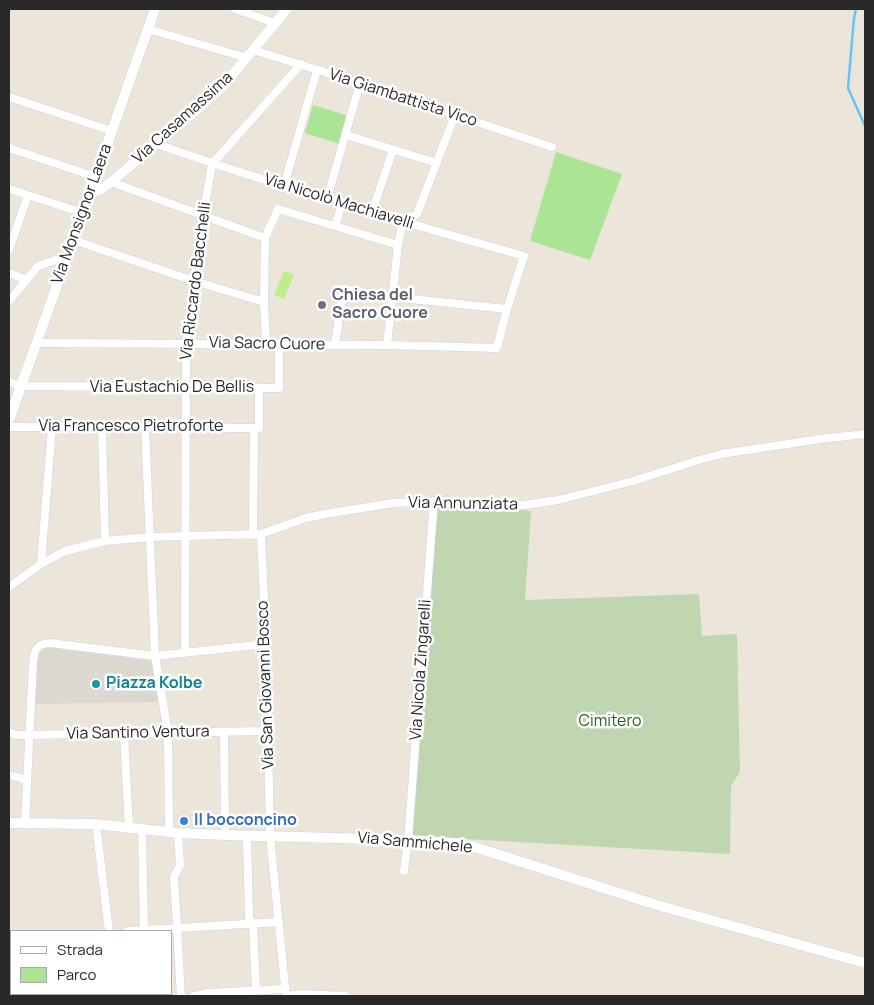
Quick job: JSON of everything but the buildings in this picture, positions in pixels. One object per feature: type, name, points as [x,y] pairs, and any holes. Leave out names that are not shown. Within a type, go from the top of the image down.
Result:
[{"type":"street","name":"Via Monsignor Laera","points":[[9,420],[155,9]]},
{"type":"street","points":[[235,9],[275,23]]},
{"type":"street","name":"Via Casamassima","points":[[90,193],[100,190],[111,182],[223,86],[287,9]]},
{"type":"street","name":"Via Giambattista Vico","points":[[148,29],[250,54],[301,64],[552,147]]},
{"type":"street","points":[[212,164],[301,64]]},
{"type":"street","points":[[284,186],[318,70]]},
{"type":"street","points":[[327,199],[360,83]]},
{"type":"street","points":[[9,97],[112,131]]},
{"type":"street","points":[[387,345],[398,244],[403,222],[417,214],[455,116]]},
{"type":"street","points":[[346,135],[437,163]]},
{"type":"street","name":"Via Nicolò Machiavelli","points":[[156,144],[212,164],[342,204],[524,256],[507,310]]},
{"type":"street","points":[[9,148],[96,178]]},
{"type":"street","points":[[372,212],[392,150]]},
{"type":"street","name":"Via Riccardo Bacchelli","points":[[185,652],[186,344],[212,164]]},
{"type":"street","points":[[111,182],[265,238]]},
{"type":"street","points":[[9,189],[83,213]]},
{"type":"street","points":[[9,250],[12,233],[28,195]]},
{"type":"street","points":[[335,226],[342,204]]},
{"type":"street","points":[[266,344],[264,302],[265,238],[278,209],[398,244]]},
{"type":"street","points":[[73,240],[194,281],[264,302]]},
{"type":"street","points":[[9,301],[38,266],[68,256]]},
{"type":"street","points":[[9,273],[27,280]]},
{"type":"street","points":[[335,345],[343,289],[392,297],[507,310]]},
{"type":"street","name":"Via Sacro Cuore","points":[[37,343],[387,345],[496,348],[507,310]]},
{"type":"street","name":"Via Eustachio De Bellis","points":[[9,382],[21,386],[279,388],[279,344]]},
{"type":"street","name":"Via San Giovanni Bosco","points":[[259,388],[259,428],[254,428],[257,534],[266,644],[270,836],[286,994]]},
{"type":"street","name":"Via Francesco Pietroforte","points":[[9,426],[254,428]]},
{"type":"street","points":[[41,564],[52,427]]},
{"type":"street","points":[[102,427],[105,541]]},
{"type":"street","points":[[145,427],[155,656],[168,733],[174,832],[180,866],[174,876],[181,996]]},
{"type":"street","name":"Via Annunziata","points":[[9,587],[41,564],[65,551],[105,541],[150,537],[257,534],[306,518],[394,503],[457,501],[511,506],[534,504],[559,500],[721,454],[865,434]]},
{"type":"street","name":"Via Nicola Zingarelli","points":[[404,871],[434,501]]},
{"type":"street","points":[[25,823],[33,663],[34,652],[38,646],[50,643],[155,656],[266,644]]},
{"type":"street","name":"Via Santino Ventura","points":[[9,732],[15,735],[267,732]]},
{"type":"street","points":[[224,732],[225,835]]},
{"type":"street","points":[[124,733],[129,828]]},
{"type":"street","points":[[9,775],[27,780]]},
{"type":"street","name":"Via Sammichele","points":[[9,823],[96,824],[225,835],[408,840],[465,844],[657,905],[865,963]]},
{"type":"street","points":[[96,824],[109,930]]},
{"type":"street","points":[[142,829],[144,930],[279,922]]},
{"type":"street","points":[[247,836],[249,918],[252,924],[256,990]]},
{"type":"street","points":[[194,996],[208,993],[256,990],[286,994],[346,996]]},
{"type":"green space","points":[[313,105],[351,117],[343,145],[305,133]]},
{"type":"green space","points":[[556,152],[622,174],[590,260],[530,241]]},
{"type":"green space","points":[[284,271],[294,275],[284,299],[274,295]]},
{"type":"green space","name":"Cimitero","points":[[437,504],[531,511],[525,600],[699,594],[702,636],[737,634],[740,772],[731,786],[730,854],[411,836]]},
{"type":"shaded area","name":"Piazza Kolbe","points":[[44,648],[150,660],[154,664],[159,702],[34,704],[37,659],[39,653]]},
{"type":"waterway","points":[[856,9],[848,88],[865,126]]},
{"type":"place","name":"Chiesa del Sacro Cuore","points":[[322,305]]},
{"type":"place","name":"Piazza Kolbe","points":[[96,684]]},
{"type":"place","name":"Il bocconcino","points":[[184,821]]}]
